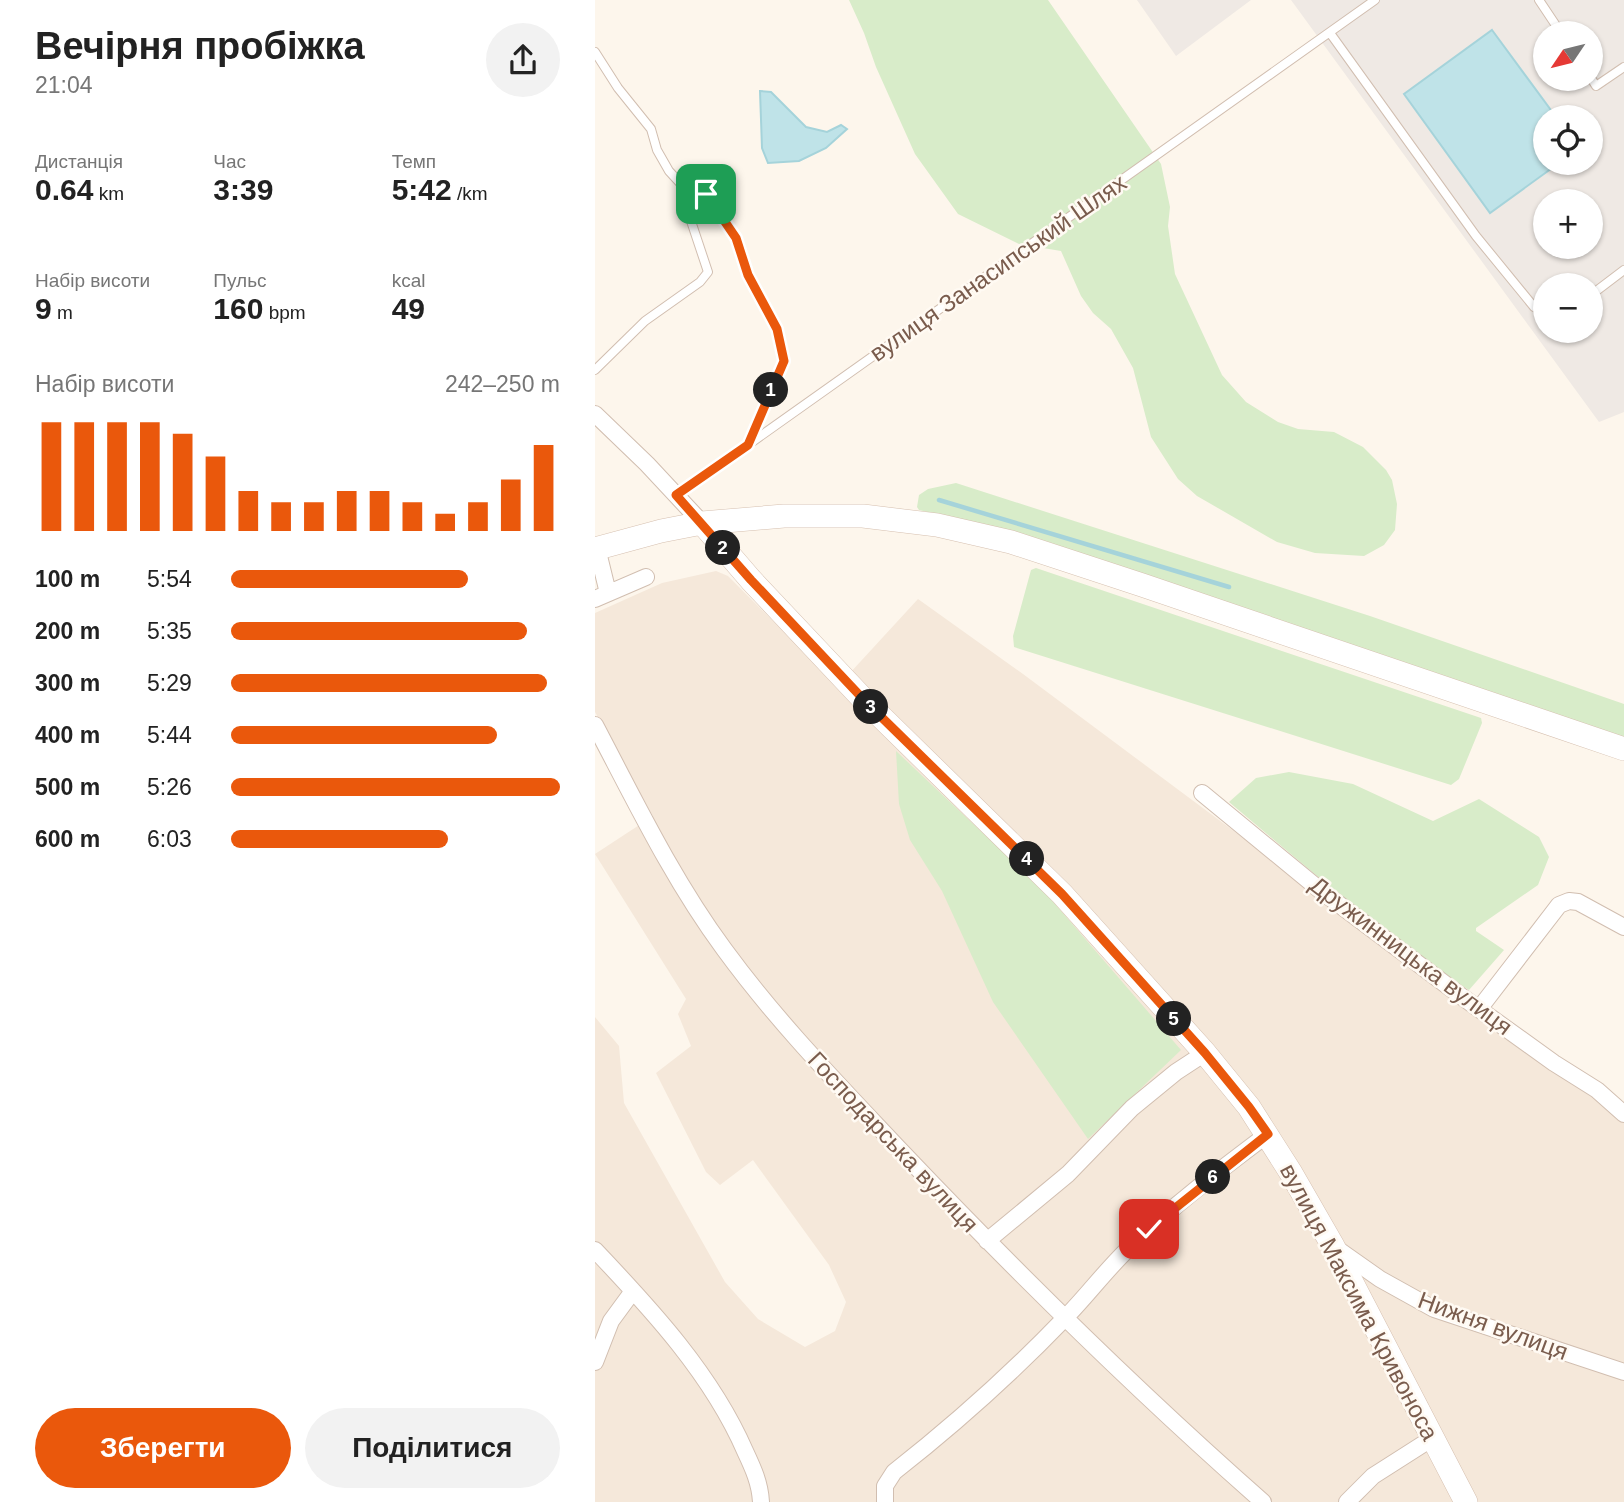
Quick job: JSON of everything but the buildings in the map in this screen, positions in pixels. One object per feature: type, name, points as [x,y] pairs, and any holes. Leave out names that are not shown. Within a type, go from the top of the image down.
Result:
[{"type":"street","points":[[595,414],[702,523]]},
{"type":"street","points":[[646,577],[602,596],[596,548],[702,523],[784,516],[863,516],[937,525],[1011,542],[1624,749]]},
{"type":"street","name":"вулиця Максима Кривоноса","points":[[702,523],[751,580],[865,701],[1062,894],[1205,1053],[1249,1107],[1268,1134],[1333,1245],[1431,1439],[1466,1502]]},
{"type":"street","name":"Господарська вулиця","points":[[595,725],[684,888],[723,948],[802,1046],[1065,1319],[1263,1502]]},
{"type":"street","name":"Дружинницька вулиця","points":[[1202,793],[1320,890],[1479,1009],[1597,1090],[1624,1114]]},
{"type":"street","points":[[1479,1009],[1559,905],[1569,901],[1578,902],[1624,927]]},
{"type":"street","points":[[987,1241],[1068,1174],[1132,1108],[1176,1072],[1205,1053]]},
{"type":"street","points":[[885,1502],[885,1486],[894,1472],[971,1409],[1065,1319],[1149,1229],[1268,1134]]},
{"type":"street","name":"Нижня вулиця","points":[[1333,1245],[1380,1279],[1434,1309],[1624,1372]]},
{"type":"street","points":[[595,1250],[694,1364],[736,1431],[757,1477],[761,1502]]},
{"type":"street","points":[[595,1363],[611,1321],[633,1291]]},
{"type":"street","points":[[1347,1502],[1373,1476],[1431,1439]]},
{"type":"lane","name":"вулиця Занасипський Шлях","points":[[676,495],[1375,0]]},
{"type":"lane","points":[[1539,0],[1553,21]]},
{"type":"lane","points":[[1330,33],[1476,236],[1533,306]]},
{"type":"lane","points":[[595,52],[618,88],[652,129],[657,150],[669,171],[691,195],[690,218],[708,272],[699,282],[645,321],[595,370]]},
{"type":"lane","points":[[1603,81],[1624,67]]},
{"type":"lane","points":[[691,195],[706,194],[723,217],[736,238],[748,275],[777,329],[784,361],[748,445]]},
{"type":"lane","points":[[1603,286],[1624,270]]},
{"type":"shaded area","points":[[1137,0],[1251,0],[1176,56]]},
{"type":"shaded area","points":[[1291,0],[1624,0],[1624,412],[1599,422],[1541,343],[1603,343],[1603,273],[1533,273],[1533,332]]},
{"type":"shaded area","points":[[716,571],[728,576],[838,686],[918,599],[1023,674],[1518,1043],[1610,1106],[1624,1119],[1624,1502],[595,1502],[595,1017],[619,1046],[624,1103],[725,1282],[758,1319],[805,1347],[835,1331],[846,1302],[829,1265],[753,1160],[720,1185],[706,1172],[656,1073],[691,1046],[678,1014],[686,999],[595,854],[653,816],[595,712],[595,613],[662,583]]},
{"type":"green space","points":[[849,0],[1048,0],[1161,164],[1170,207],[1168,226],[1175,274],[1222,375],[1246,402],[1278,422],[1298,429],[1334,432],[1363,447],[1386,470],[1392,480],[1397,504],[1395,530],[1384,545],[1364,556],[1315,553],[1277,542],[1197,496],[1178,479],[1151,437],[1133,368],[1111,329],[1093,313],[1081,296],[1061,251],[1019,244],[958,214],[915,154]]},
{"type":"green space","points":[[956,483],[1370,616],[1624,704],[1624,738],[1032,537],[919,510],[919,495],[928,489]]},
{"type":"green space","points":[[1036,568],[1481,718],[1482,723],[1459,779],[1451,785],[1014,647],[1013,636],[1031,570]]},
{"type":"green space","points":[[896,751],[1043,890],[1181,1050],[1088,1139],[993,1002],[942,891],[910,840],[899,804]]},
{"type":"green space","points":[[1289,772],[1353,784],[1433,821],[1479,799],[1539,837],[1549,857],[1538,885],[1476,928],[1476,931],[1504,950],[1469,990],[1411,955],[1229,802],[1256,778]]},
{"type":"water","points":[[1492,30],[1533,86],[1533,91],[1537,91],[1547,105],[1533,105],[1533,175],[1542,175],[1490,213],[1404,94]]},
{"type":"water","points":[[760,91],[771,92],[806,127],[827,132],[841,125],[847,129],[826,148],[799,161],[768,163],[762,148]]},
{"type":"waterway","points":[[939,500],[1229,587]]},
{"type":"route","points":[[706,194],[736,238],[748,275],[777,329],[784,361],[748,445],[676,495],[751,580],[865,701],[1062,894],[1205,1053],[1268,1134],[1149,1229]]}]
